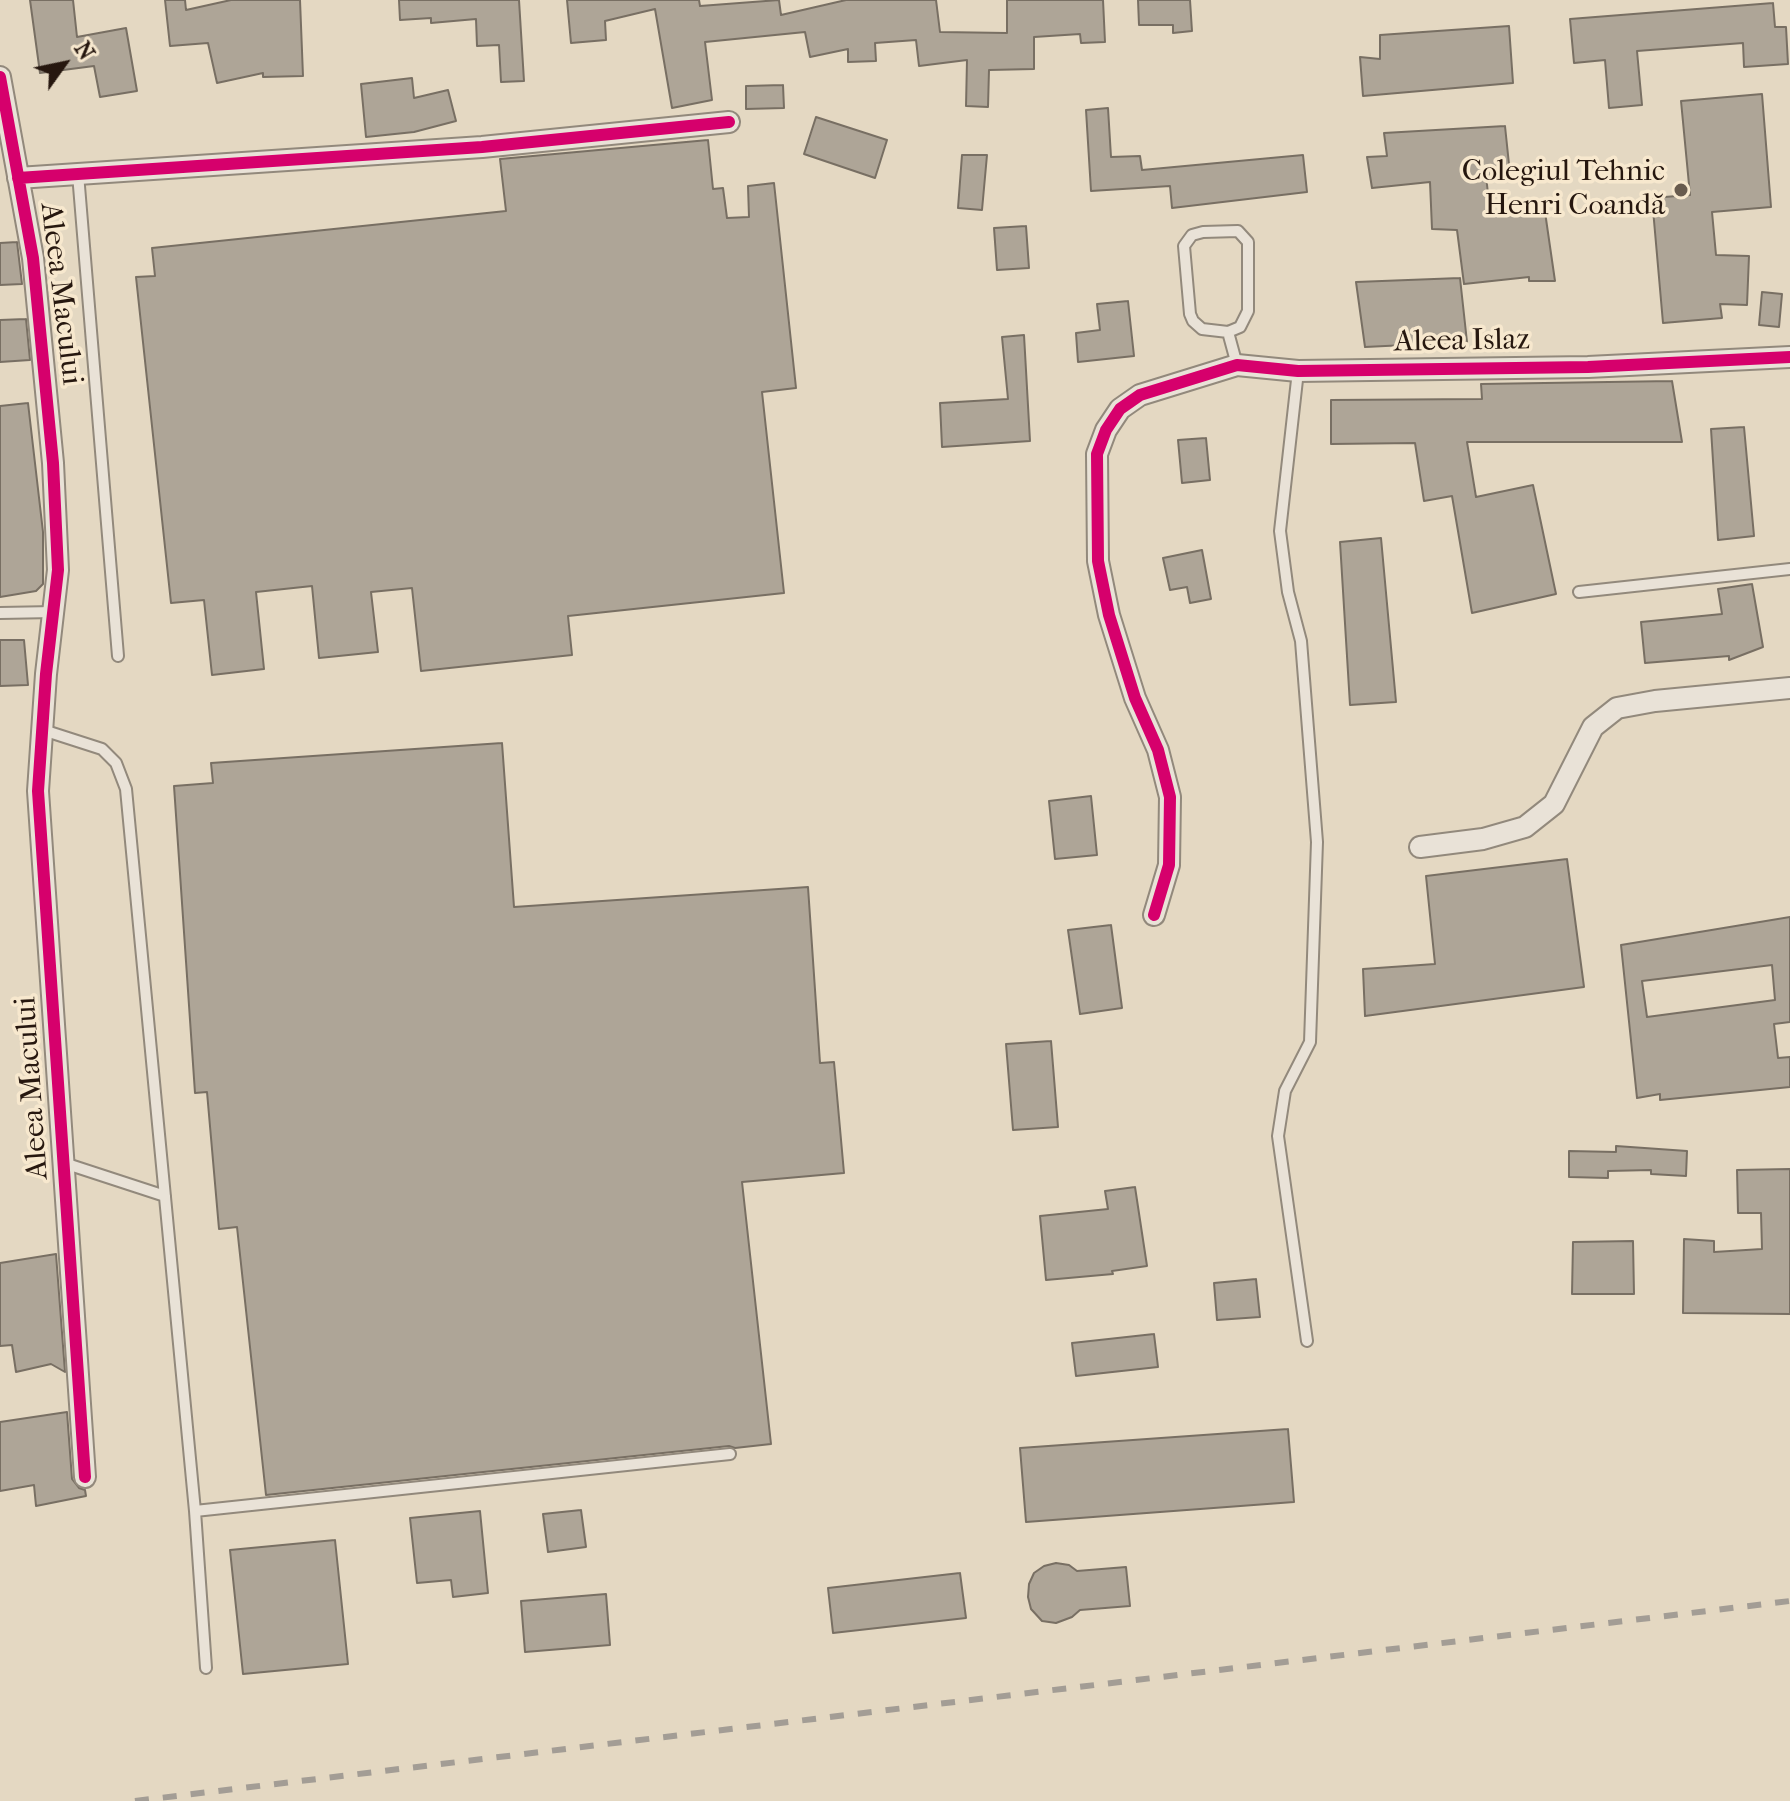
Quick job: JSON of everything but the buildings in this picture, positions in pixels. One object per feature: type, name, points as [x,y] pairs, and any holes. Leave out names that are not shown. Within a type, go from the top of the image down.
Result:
[{"type":"street","name":"Aleea Macului","points":[[0,77],[33,258],[53,463],[58,570],[38,791],[85,1477]]},
{"type":"street","points":[[18,178],[482,147],[729,122]]},
{"type":"street","name":"Aleea Islaz","points":[[1154,915],[1169,865],[1170,797],[1158,750],[1135,698],[1109,615],[1098,561],[1095,512],[1097,454],[1106,430],[1120,409],[1140,395],[1237,365],[1298,371],[1588,367],[1790,357]]},
{"type":"street","points":[[1420,847],[1483,839],[1525,827],[1554,804],[1593,727],[1617,708],[1655,701],[1790,688]]},
{"type":"lane","points":[[78,174],[118,656]]},
{"type":"lane","points":[[1238,231],[1248,242],[1248,311],[1240,327],[1228,332],[1202,329],[1190,314],[1184,246],[1192,235],[1238,231]]},
{"type":"lane","points":[[1228,332],[1237,365]]},
{"type":"lane","points":[[1298,371],[1280,531],[1288,592],[1301,641],[1317,842],[1310,1042],[1285,1091],[1278,1136],[1307,1341]]},
{"type":"lane","points":[[1579,592],[1790,569]]},
{"type":"lane","points":[[0,613],[54,612]]},
{"type":"lane","points":[[43,730],[102,749],[116,763],[126,789],[195,1511],[206,1668]]},
{"type":"lane","points":[[64,1163],[165,1196]]},
{"type":"lane","points":[[195,1511],[730,1454]]},
{"type":"railway","points":[[135,1801],[1790,1601]]},
{"type":"cycle path","points":[[0,77],[33,258],[53,463],[58,570],[46,674],[38,791],[85,1477]]},
{"type":"cycle path","points":[[18,178],[482,147],[729,122]]},
{"type":"cycle path","points":[[1154,915],[1169,865],[1170,797],[1158,750],[1135,698],[1109,615],[1098,561],[1097,454],[1106,430],[1120,409],[1140,395],[1237,365],[1298,371],[1588,367],[1790,357]]},
{"type":"place","name":"Colegiul Tehnic Henri Coandă","points":[[1681,190]]}]
